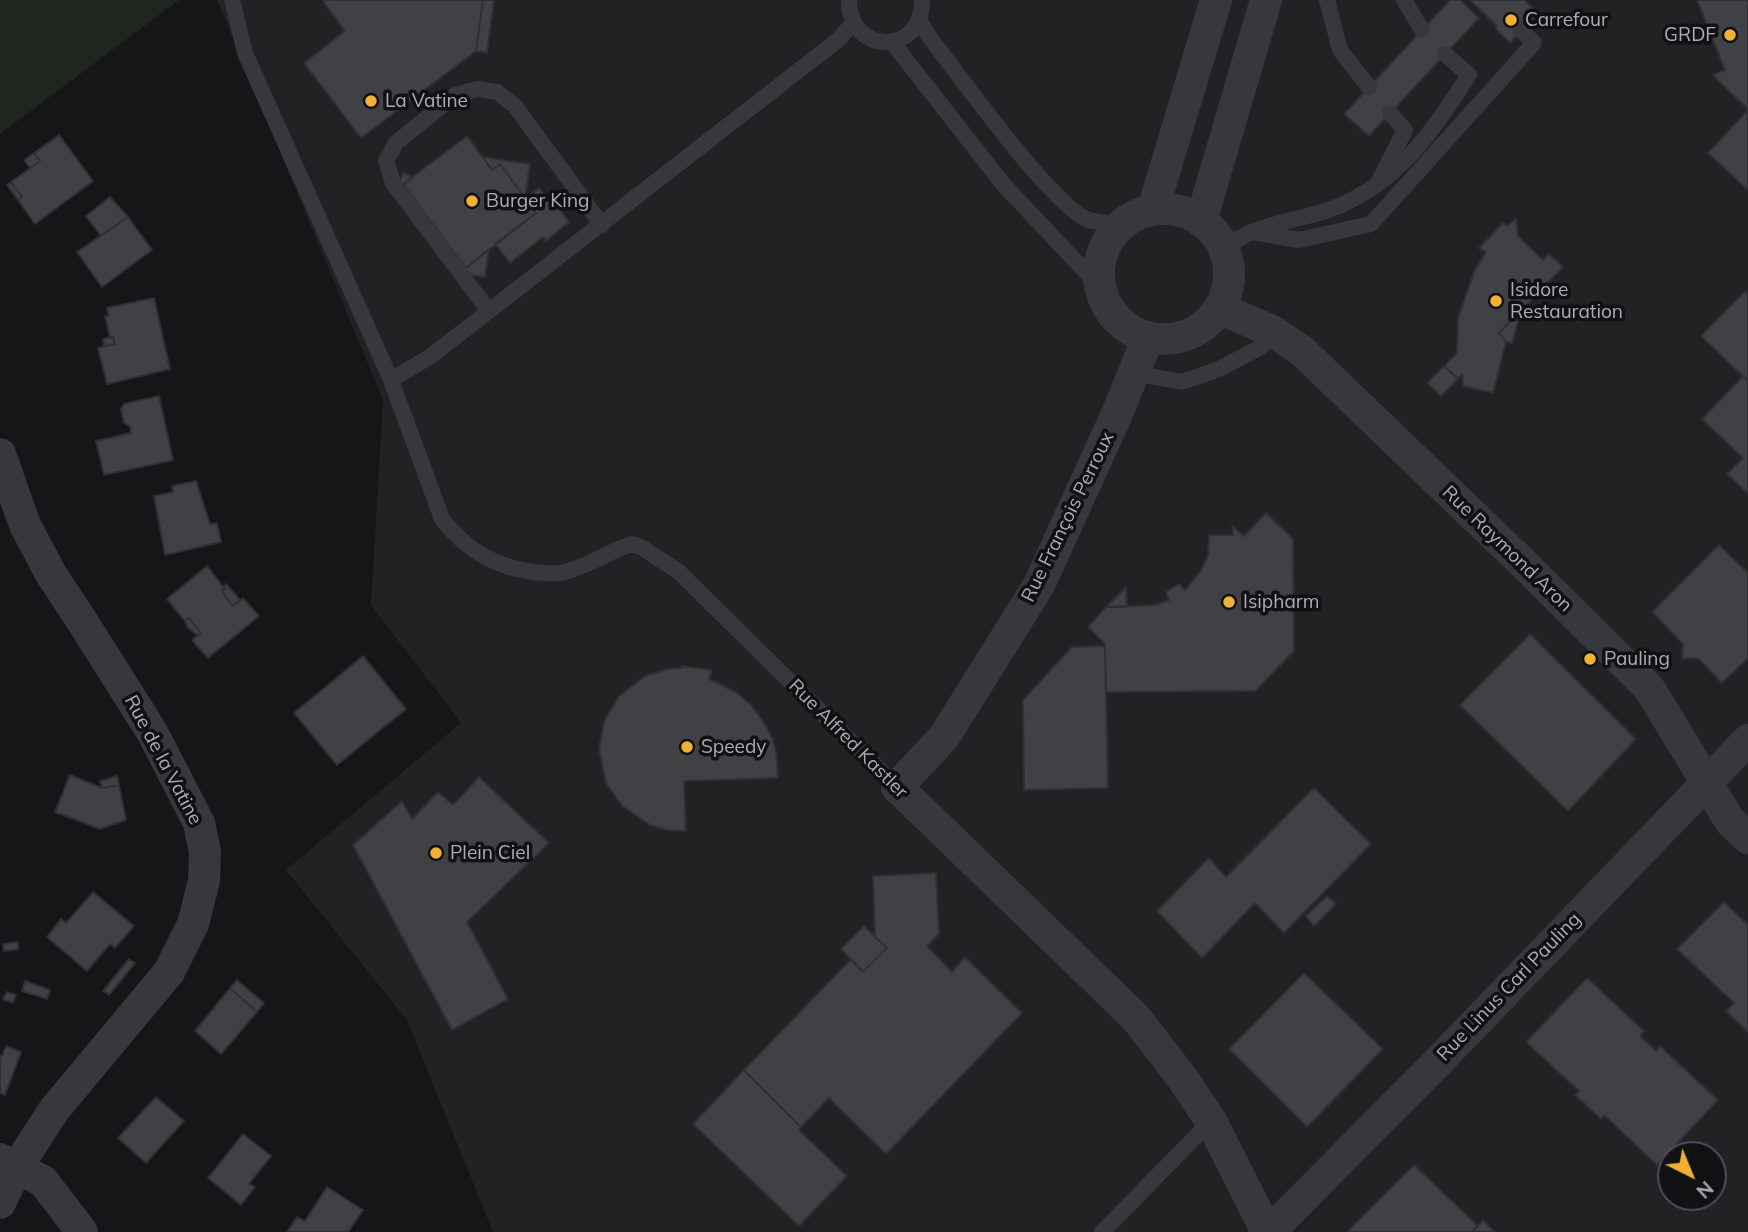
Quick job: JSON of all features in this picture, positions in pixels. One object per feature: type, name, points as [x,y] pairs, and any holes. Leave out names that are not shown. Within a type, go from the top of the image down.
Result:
[{"type":"street","points":[[1153,209],[1216,0]]},
{"type":"street","points":[[1201,221],[1266,0]]},
{"type":"street","points":[[1153,209],[1175,209],[1201,221],[1218,237],[1229,268],[1227,292],[1219,309],[1194,332],[1174,338],[1148,338],[1129,329],[1114,317],[1105,304],[1100,287],[1100,257],[1111,235],[1121,224],[1153,209]]},
{"type":"street","name":"Rue Raymond Aron","points":[[1219,309],[1274,332],[1302,351],[1649,688],[1730,821],[1748,838]]},
{"type":"street","name":"Rue François Perroux","points":[[897,787],[944,737],[1039,585],[1148,338]]},
{"type":"street","name":"Rue de la Vatine","points":[[0,458],[25,525],[51,574],[152,732],[199,823],[205,852],[204,881],[193,924],[169,972],[8,1163],[0,1203]]},
{"type":"street","name":"Rue Linus Carl Pauling","points":[[1267,1231],[1433,1067],[1748,740]]},
{"type":"street","name":"Rue Alfred Kastler","points":[[897,787],[1136,1018],[1211,1121],[1267,1231]]},
{"type":"street","points":[[8,1163],[43,1181],[82,1232]]},
{"type":"lane","name":"Rue Alfred Kastler","points":[[232,0],[245,53],[391,380],[442,519],[454,535],[489,560],[513,569],[560,573],[631,544],[641,547],[680,572],[897,787]]},
{"type":"lane","points":[[849,0],[853,23],[869,39],[880,42],[892,42],[913,31],[919,20],[922,0]]},
{"type":"lane","points":[[1327,0],[1340,50],[1369,87]]},
{"type":"lane","points":[[1404,0],[1422,30]]},
{"type":"lane","points":[[919,20],[930,38],[1033,168],[1066,205],[1088,220],[1121,224]]},
{"type":"lane","points":[[391,380],[431,356],[602,225],[838,40],[853,23]]},
{"type":"lane","points":[[1252,232],[1299,240],[1371,224],[1534,43],[1521,30]]},
{"type":"lane","points":[[892,42],[1003,184],[1100,287]]},
{"type":"lane","points":[[1223,247],[1252,232],[1334,208],[1376,187],[1416,151],[1434,129],[1469,75],[1446,54]]},
{"type":"lane","points":[[489,310],[393,183],[386,161],[396,143],[455,95],[478,89],[497,92],[514,106],[602,225]]},
{"type":"lane","points":[[1376,187],[1405,130],[1390,113]]},
{"type":"lane","points":[[1133,373],[1182,382],[1219,369],[1261,347],[1274,332]]},
{"type":"lane","points":[[1102,1232],[1211,1121]]},
{"type":"shaded area","points":[[0,0],[179,0],[0,134]]},
{"type":"shaded area","points":[[217,0],[1748,0],[1748,1232],[493,1232],[407,1020],[286,870],[461,723],[371,605],[383,400]]},
{"type":"building","name":"La Vatine","points":[[322,0],[483,0],[476,51],[361,138],[304,63],[345,31]]},
{"type":"building","points":[[483,0],[494,0],[487,53],[476,51]]},
{"type":"building","points":[[1450,0],[1460,0],[1479,18],[1369,136],[1344,114]]},
{"type":"building","name":"Carrefour","points":[[1470,0],[1524,0],[1538,13],[1510,43]]},
{"type":"building","name":"GRDF","points":[[1697,0],[1748,0],[1748,109],[1712,75],[1725,70]]},
{"type":"building","points":[[1748,110],[1748,190],[1708,153]]},
{"type":"building","points":[[59,135],[93,181],[35,224],[18,200],[22,197],[11,182],[40,161],[34,153]]},
{"type":"building","name":"Burger King","points":[[467,136],[492,170],[500,164],[536,213],[466,268],[403,184]]},
{"type":"building","points":[[34,153],[40,161],[30,168],[24,160]]},
{"type":"building","points":[[483,157],[530,164],[525,198],[500,164],[492,170]]},
{"type":"building","points":[[403,173],[413,177],[395,194]]},
{"type":"building","points":[[11,182],[22,197],[18,200],[7,185]]},
{"type":"building","points":[[539,188],[550,202],[553,200],[569,222],[546,241],[543,237],[510,263],[495,244],[536,213],[525,199]]},
{"type":"building","points":[[110,197],[128,217],[101,236],[86,216]]},
{"type":"building","points":[[128,217],[152,250],[102,287],[77,252]]},
{"type":"building","name":"Isidore Restauration","points":[[1516,219],[1518,236],[1543,260],[1549,254],[1563,267],[1499,333],[1506,342],[1493,393],[1463,386],[1462,374],[1458,379],[1444,366],[1457,353],[1458,318],[1475,270],[1486,252],[1479,248],[1503,223],[1507,226]]},
{"type":"building","points":[[489,249],[485,277],[453,273],[466,268]]},
{"type":"building","points":[[1745,291],[1748,294],[1748,381],[1701,336]]},
{"type":"building","points":[[154,298],[170,369],[107,384],[98,348],[115,344],[113,337],[110,338],[105,316],[109,316],[107,308]]},
{"type":"building","points":[[1521,311],[1512,343],[1506,342],[1499,333]]},
{"type":"building","points":[[113,337],[115,344],[104,346],[103,339]]},
{"type":"building","points":[[1444,366],[1458,379],[1441,396],[1427,383]]},
{"type":"building","points":[[1743,376],[1748,381],[1748,494],[1727,474],[1743,458],[1702,419]]},
{"type":"building","points":[[159,396],[173,460],[104,475],[96,441],[131,433],[130,426],[124,423],[121,409],[124,404]]},
{"type":"building","points":[[196,481],[210,524],[217,523],[221,542],[165,555],[154,496],[173,492],[172,486]]},
{"type":"building","name":"Isipharm","points":[[1266,513],[1293,539],[1294,651],[1255,691],[1106,692],[1105,644],[1088,627],[1106,607],[1155,605],[1169,600],[1166,592],[1179,584],[1185,590],[1200,572],[1208,556],[1209,535],[1233,535],[1232,526],[1244,536]]},
{"type":"building","points":[[1719,545],[1748,573],[1748,658],[1722,683],[1698,658],[1682,659],[1683,644],[1652,612]]},
{"type":"building","points":[[207,566],[225,589],[222,591],[233,606],[243,598],[259,616],[208,658],[192,640],[201,633],[189,618],[185,621],[167,599]]},
{"type":"building","points":[[226,584],[240,600],[233,606],[222,591]]},
{"type":"building","points":[[1126,587],[1127,607],[1106,607]]},
{"type":"building","points":[[189,618],[201,633],[198,636],[188,628],[185,621]]},
{"type":"building","points":[[1530,634],[1636,739],[1568,811],[1460,705]]},
{"type":"building","points":[[1105,646],[1108,788],[1024,790],[1023,700],[1072,647]]},
{"type":"building","points":[[363,656],[406,709],[337,765],[294,713]]},
{"type":"building","name":"Speedy","points":[[681,666],[712,670],[709,679],[736,692],[751,705],[772,738],[778,778],[684,781],[686,831],[667,830],[650,825],[622,806],[606,783],[599,749],[604,722],[618,697],[645,676],[667,669],[682,668]]},
{"type":"building","points":[[70,775],[102,788],[119,785],[126,820],[100,829],[55,812]]},
{"type":"building","points":[[117,776],[119,785],[102,788],[100,781]]},
{"type":"building","points":[[479,777],[549,843],[467,922],[508,999],[452,1030],[353,845],[402,801],[412,819],[438,792],[453,805]]},
{"type":"building","points":[[1314,788],[1371,844],[1284,933],[1255,903],[1202,958],[1157,911],[1209,858],[1226,877]]},
{"type":"building","points":[[936,873],[939,934],[927,946],[952,972],[965,957],[1022,1013],[886,1154],[829,1098],[801,1127],[744,1070],[851,959],[863,972],[887,948],[875,937],[873,876]]},
{"type":"building","points":[[93,892],[134,926],[115,948],[110,944],[87,971],[47,937],[61,919],[66,923]]},
{"type":"building","points":[[1327,896],[1336,904],[1314,926],[1306,916]]},
{"type":"building","points":[[1724,902],[1748,925],[1748,1032],[1726,1011],[1734,1003],[1677,949]]},
{"type":"building","points":[[864,926],[887,948],[863,972],[841,949]]},
{"type":"building","points":[[18,942],[18,949],[4,951],[3,944]]},
{"type":"building","points":[[129,959],[135,963],[109,995],[103,991]]},
{"type":"building","points":[[1304,973],[1383,1049],[1307,1127],[1229,1049]]},
{"type":"building","points":[[1587,978],[1644,1031],[1640,1036],[1656,1051],[1660,1046],[1718,1100],[1680,1141],[1657,1141],[1657,1165],[1604,1115],[1601,1119],[1575,1095],[1579,1091],[1526,1042]]},
{"type":"building","points":[[237,980],[264,1003],[257,1012],[230,988]]},
{"type":"building","points":[[25,981],[50,990],[47,999],[22,991]]},
{"type":"building","points":[[230,988],[257,1012],[221,1054],[195,1031]]},
{"type":"building","points":[[7,992],[16,995],[13,1003],[3,999]]},
{"type":"building","points":[[6,1046],[21,1052],[5,1095],[0,1093],[0,1056]]},
{"type":"building","points":[[744,1070],[801,1127],[799,1130],[847,1176],[799,1226],[693,1124]]},
{"type":"building","points":[[156,1097],[184,1121],[146,1163],[118,1138]]},
{"type":"building","points":[[243,1134],[271,1156],[249,1184],[255,1187],[241,1205],[208,1178]]},
{"type":"building","points":[[1414,1165],[1478,1226],[1472,1232],[1347,1232]]},
{"type":"building","points":[[327,1187],[363,1210],[348,1232],[287,1232],[297,1217],[305,1221]]},
{"type":"building","points":[[1483,1220],[1495,1232],[1472,1232]]},
{"type":"place","name":"Carrefour","points":[[1511,20]]},
{"type":"place","name":"GRDF","points":[[1730,35]]},
{"type":"place","name":"La Vatine","points":[[371,101]]},
{"type":"place","name":"Burger King","points":[[472,201]]},
{"type":"place","name":"Isidore Restauration","points":[[1496,301]]},
{"type":"place","name":"Isipharm","points":[[1229,602]]},
{"type":"place","name":"Pauling","points":[[1590,659]]},
{"type":"place","name":"Speedy","points":[[687,747]]},
{"type":"place","name":"Plein Ciel","points":[[436,853]]}]
